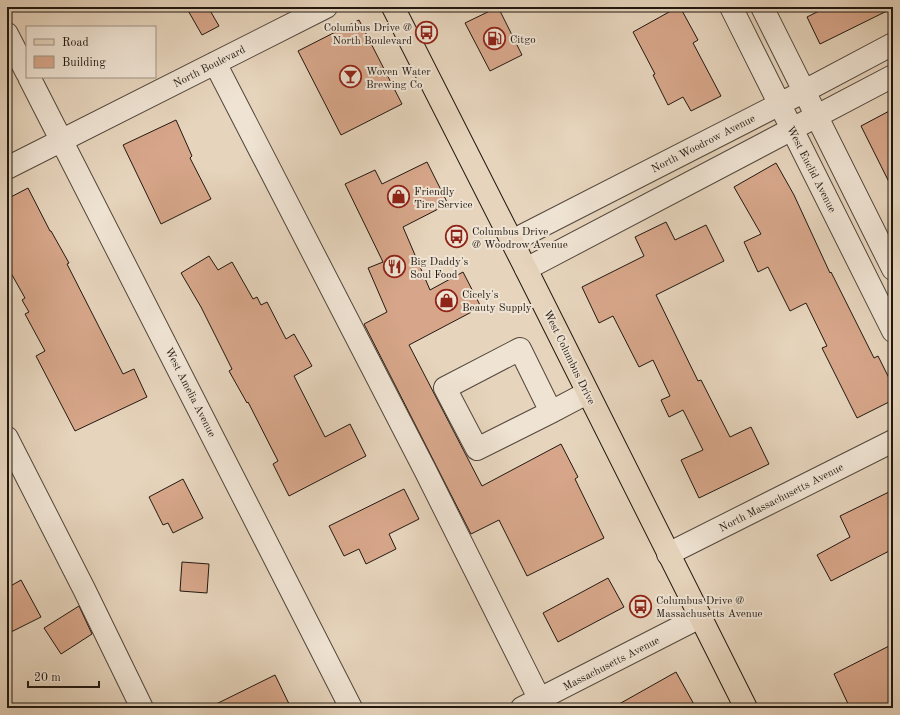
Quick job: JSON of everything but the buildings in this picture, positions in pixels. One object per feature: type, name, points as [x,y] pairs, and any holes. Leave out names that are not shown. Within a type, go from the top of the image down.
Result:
[{"type":"main road","name":"West Columbus Drive","points":[[392,7],[526,268],[587,393],[746,708]]},
{"type":"street","name":"North Boulevard","points":[[7,168],[326,7]]},
{"type":"street","name":"West Euclid Avenue","points":[[731,7],[893,330]]},
{"type":"street","points":[[762,7],[893,269]]},
{"type":"street","points":[[7,34],[26,71]]},
{"type":"street","name":"North Woodrow Avenue","points":[[512,241],[780,104],[893,44]]},
{"type":"street","points":[[215,63],[425,470],[535,705]]},
{"type":"street","points":[[526,268],[793,130],[893,76]]},
{"type":"street","name":"West Amelia Avenue","points":[[30,78],[351,708]]},
{"type":"street","points":[[551,412],[520,349],[445,388],[477,449],[551,412],[587,393]]},
{"type":"street","points":[[7,438],[142,708]]},
{"type":"street","name":"North Massachusetts Avenue","points":[[668,554],[893,440]]},
{"type":"street","name":"Massachusetts Avenue","points":[[535,705],[700,617]]},
{"type":"place","name":"Columbus Drive @ North Boulevard","points":[[427,33]]},
{"type":"place","name":"Citgo","points":[[494,39]]},
{"type":"place","name":"Woven Water Brewing Co","points":[[350,77]]},
{"type":"place","name":"Friendly Tire Service","points":[[398,197]]},
{"type":"place","name":"Columbus Drive @ Woodrow Avenue","points":[[457,237]]},
{"type":"place","name":"Big Daddy's Soul Food","points":[[394,267]]},
{"type":"place","name":"Cicely's Beauty Supply","points":[[447,300]]},
{"type":"place","name":"Columbus Drive @ Massachusetts Avenue","points":[[641,606]]}]
